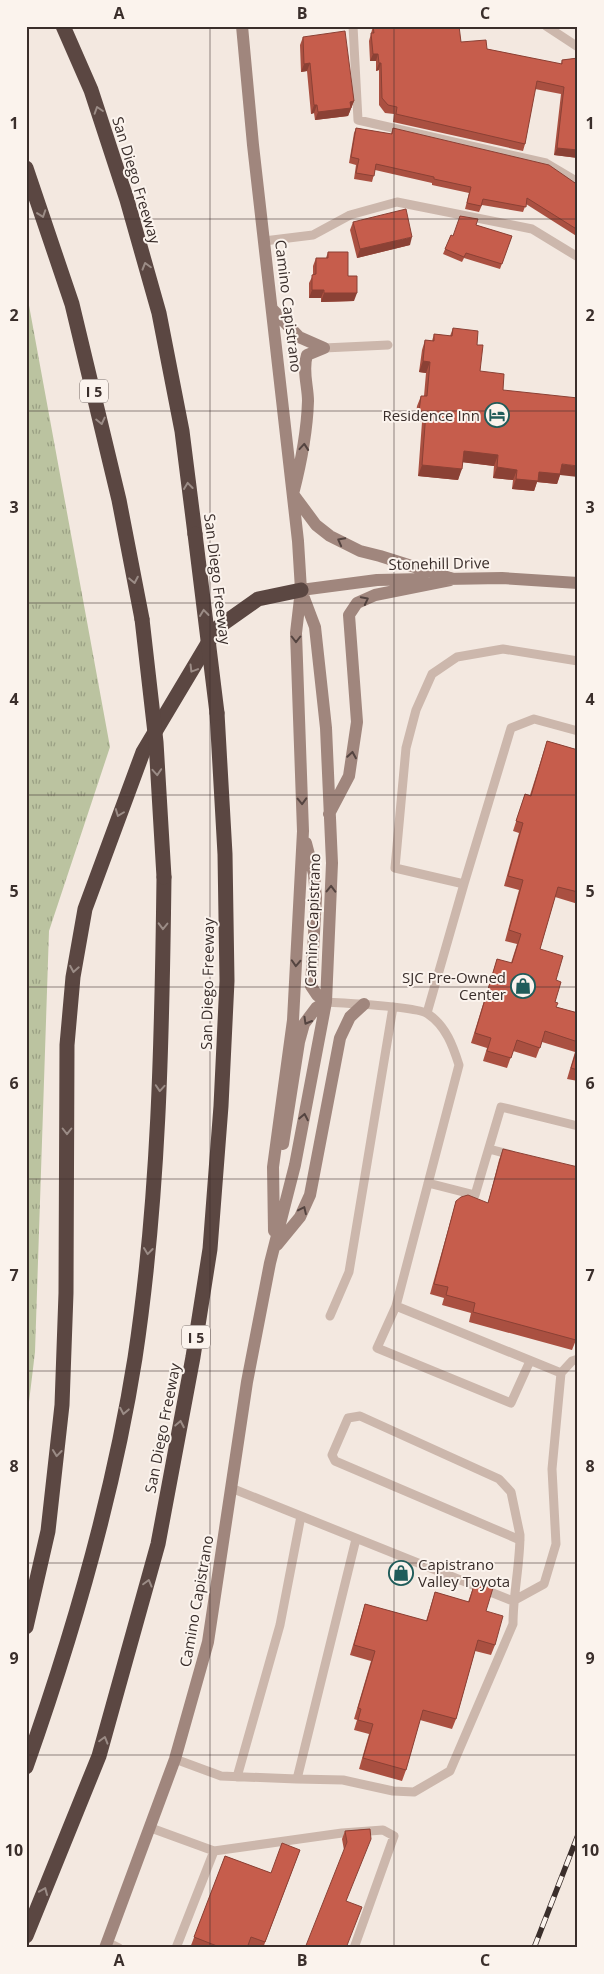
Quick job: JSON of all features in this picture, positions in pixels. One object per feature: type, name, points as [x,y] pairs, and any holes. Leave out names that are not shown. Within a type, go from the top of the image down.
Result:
[{"type":"highway","name":"San Diego Freeway","points":[[26,1936],[99,1756],[158,1544],[193,1357],[210,1249],[221,1106],[227,981],[225,854],[217,714],[182,431],[159,312],[127,200],[91,90],[64,26]]},
{"type":"highway","name":"I 5","points":[[26,168],[72,304],[117,491],[142,619],[156,742],[164,877],[162,1064],[151,1226],[134,1359],[113,1471],[89,1566],[67,1648],[26,1767]]},
{"type":"highway","points":[[26,1627],[48,1531],[62,1405],[66,1293],[67,1046],[73,977],[85,909],[143,752],[217,628],[258,599],[301,590]]},
{"type":"main road","name":"Camino Capistrano","points":[[242,26],[293,494],[301,590],[296,634],[303,830],[293,1020],[275,1150],[274,1249]]},
{"type":"main road","points":[[273,310],[298,337],[324,348]]},
{"type":"main road","points":[[324,348],[307,355],[305,362],[308,401],[304,455],[293,494],[316,525],[338,540],[360,551],[453,579]]},
{"type":"main road","name":"Stonehill Drive","points":[[301,590],[377,580],[502,578],[578,583]]},
{"type":"main road","points":[[328,816],[348,776],[357,722],[350,615],[358,603],[375,595],[453,579]]},
{"type":"main road","name":"Camino Capistrano","points":[[106,1945],[176,1759],[208,1642],[247,1382],[274,1249],[295,1165],[326,1002],[331,897],[326,728],[315,627],[301,590]]},
{"type":"main road","points":[[274,1198],[299,1042],[304,1024],[316,1008],[326,1002],[317,995],[311,986],[315,890],[314,874],[303,830]]},
{"type":"main road","points":[[274,1249],[300,1217],[310,1195],[340,1038],[350,1017],[364,1004]]},
{"type":"lane","points":[[353,26],[358,120],[546,163],[578,182]]},
{"type":"lane","points":[[546,26],[578,47]]},
{"type":"lane","points":[[264,240],[312,235],[350,215],[397,202],[532,229],[578,257]]},
{"type":"lane","points":[[324,348],[388,345]]},
{"type":"lane","points":[[464,884],[395,868],[406,748],[416,710],[432,674],[457,657],[503,649],[578,660]]},
{"type":"lane","points":[[427,1013],[511,728],[534,719],[578,731]]},
{"type":"lane","points":[[326,1002],[393,1007],[427,1013],[452,1040],[459,1065],[396,1306],[377,1348],[511,1402],[530,1361]]},
{"type":"lane","points":[[330,1316],[349,1272],[393,1007]]},
{"type":"lane","points":[[428,1183],[475,1195],[500,1107],[578,1126]]},
{"type":"lane","points":[[489,1149],[524,1158]]},
{"type":"lane","points":[[396,1306],[561,1373]]},
{"type":"lane","points":[[513,1601],[544,1584],[556,1544],[552,1469],[561,1373],[572,1361],[578,1359]]},
{"type":"lane","points":[[176,1759],[222,1776],[343,1780],[393,1791],[414,1792],[450,1771],[513,1624],[513,1601],[519,1567],[520,1540],[512,1492],[499,1479],[360,1416],[348,1418],[332,1455],[335,1461],[520,1540]]},
{"type":"lane","points":[[231,1488],[513,1601]]},
{"type":"lane","points":[[237,1777],[280,1625],[301,1516]]},
{"type":"lane","points":[[297,1779],[356,1539]]},
{"type":"lane","points":[[151,1828],[214,1851],[342,1833],[383,1830],[394,1836],[354,1948]]},
{"type":"lane","points":[[176,1948],[214,1851]]},
{"type":"lane","points":[[106,1945],[120,1948]]},
{"type":"green space","points":[[26,289],[110,747],[49,931],[35,1352],[26,1427]]},
{"type":"building","points":[[373,26],[459,26],[461,42],[486,40],[487,49],[562,64],[562,60],[578,58],[578,150],[557,148],[564,87],[537,81],[525,144],[396,114],[397,107],[388,105],[382,98],[381,63],[379,63],[378,54],[373,54],[371,33],[374,33]]},
{"type":"building","points":[[345,31],[354,101],[350,102],[351,108],[318,112],[317,105],[314,105],[310,63],[304,64],[303,37]]},
{"type":"building","points":[[356,128],[392,134],[393,128],[549,165],[578,185],[578,230],[527,198],[526,207],[483,199],[481,206],[467,203],[471,187],[434,179],[434,177],[376,164],[374,176],[356,173],[359,159],[351,157]]},
{"type":"building","points":[[406,209],[412,237],[360,249],[353,222]]},
{"type":"building","points":[[460,216],[478,219],[476,225],[512,236],[502,264],[466,253],[464,257],[445,249],[451,235],[453,236]]},
{"type":"building","points":[[328,252],[348,252],[348,276],[357,276],[357,293],[324,293],[324,290],[312,290],[312,275],[316,274],[316,258],[328,258]]},
{"type":"building","name":"Residence Inn","points":[[453,328],[478,331],[477,345],[483,345],[480,371],[504,374],[503,390],[578,398],[578,466],[562,464],[560,474],[539,472],[538,481],[516,479],[517,470],[497,467],[498,455],[464,451],[462,469],[422,465],[426,412],[419,411],[421,396],[427,396],[430,362],[423,361],[425,340],[434,341],[434,334],[452,336]]},
{"type":"building","points":[[547,741],[578,750],[578,892],[558,887],[540,949],[563,956],[556,980],[561,982],[555,1002],[558,1003],[556,1007],[578,1013],[578,1042],[545,1031],[540,1048],[517,1040],[511,1058],[487,1051],[491,1038],[475,1033],[497,959],[512,963],[521,934],[509,930],[523,880],[508,876],[523,823],[516,821],[525,794],[531,796]]},
{"type":"building","points":[[578,1046],[578,1070],[571,1068]]},
{"type":"building","points":[[503,1149],[578,1167],[578,1332],[576,1340],[473,1312],[475,1303],[446,1295],[448,1287],[434,1284],[456,1201],[468,1195],[488,1203]]},
{"type":"building","points":[[475,1582],[493,1588],[486,1611],[503,1616],[495,1645],[478,1640],[456,1719],[423,1710],[406,1770],[363,1758],[373,1724],[358,1720],[361,1709],[358,1708],[375,1651],[354,1645],[365,1604],[427,1621],[435,1592],[469,1602]]},
{"type":"building","points":[[370,1829],[371,1839],[346,1901],[362,1907],[346,1948],[305,1948],[347,1842],[345,1831]]},
{"type":"building","points":[[282,1843],[300,1850],[265,1942],[251,1937],[247,1948],[222,1948],[194,1937],[225,1856],[271,1873]]},
{"type":"railway","points":[[534,1948],[578,1835]]},
{"type":"place","name":"Residence Inn","points":[[497,415]]},
{"type":"place","name":"SJC Pre-Owned Center","points":[[523,986]]},
{"type":"place","name":"Capistrano Valley Toyota","points":[[401,1573]]}]
